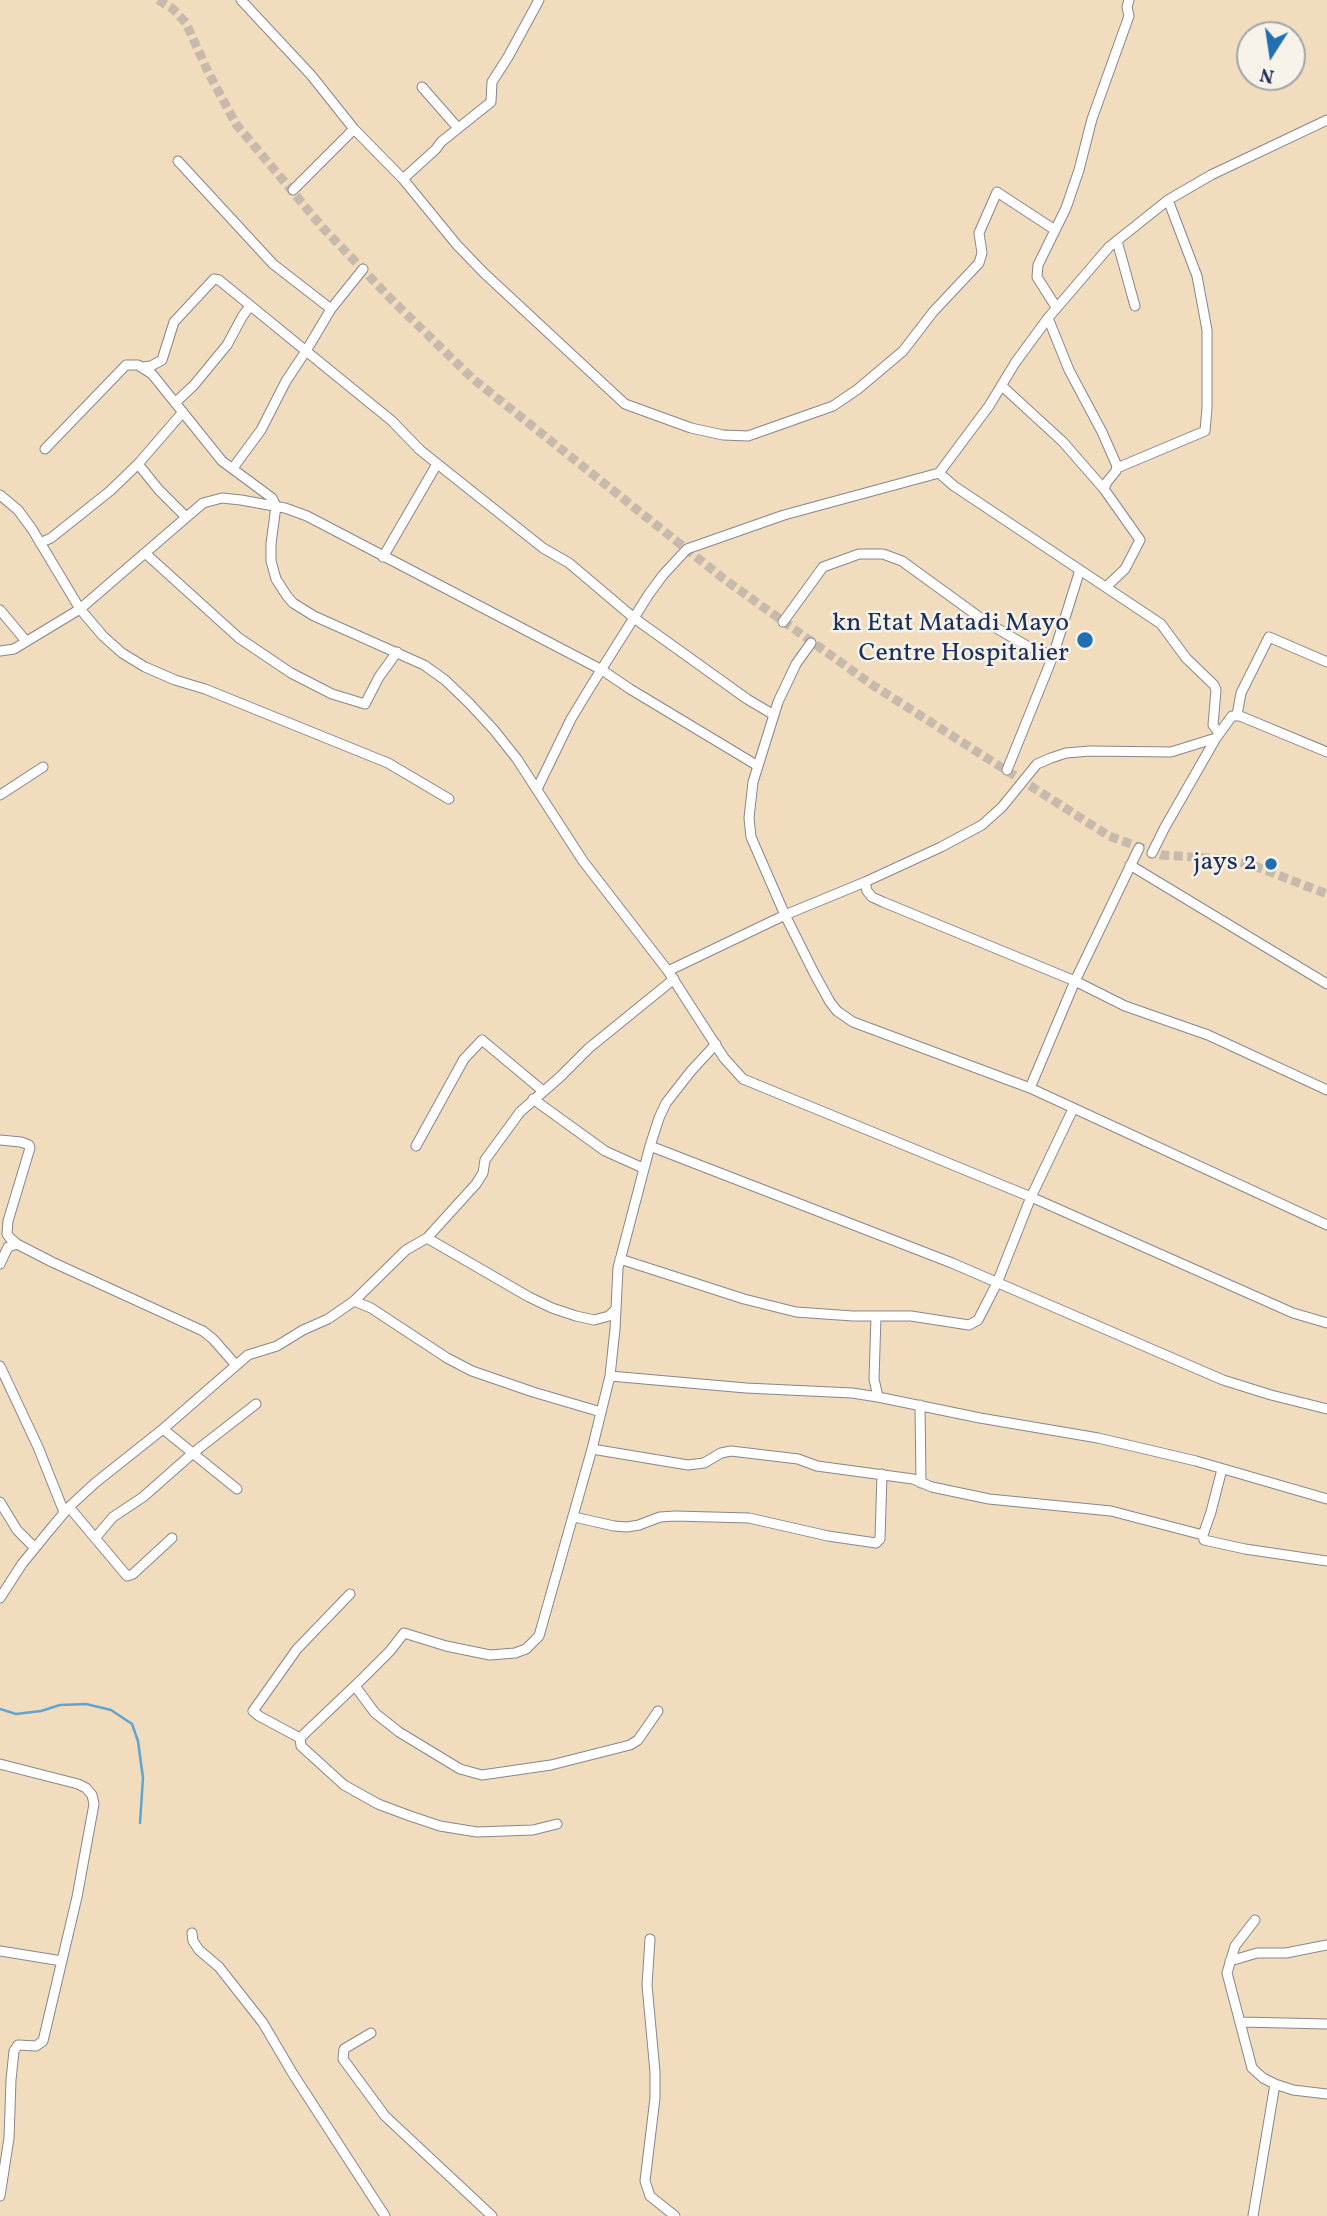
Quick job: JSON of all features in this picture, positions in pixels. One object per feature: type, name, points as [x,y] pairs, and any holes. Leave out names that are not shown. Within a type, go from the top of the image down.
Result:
[{"type":"street","points":[[241,0],[311,75],[354,129],[403,178],[467,256],[625,404],[691,428],[723,435],[748,436],[833,406],[858,389],[903,351],[933,312],[979,262],[982,253],[979,233],[997,192],[1055,230]]},
{"type":"street","points":[[403,178],[491,102],[492,82],[539,0]]},
{"type":"street","points":[[1056,307],[1037,277],[1038,264],[1079,170],[1096,108],[1129,16],[1129,0]]},
{"type":"street","points":[[422,87],[458,128]]},
{"type":"street","points":[[537,789],[571,719],[601,670],[663,575],[687,550],[783,515],[939,473],[1056,307],[1109,247],[1168,200],[1222,170],[1327,120]]},
{"type":"street","points":[[293,190],[354,129]]},
{"type":"street","points":[[178,161],[272,264],[331,309]]},
{"type":"street","points":[[1104,489],[1104,485],[1117,468],[1205,432],[1207,330],[1197,276],[1168,200]]},
{"type":"street","points":[[1117,241],[1135,306]]},
{"type":"street","points":[[233,468],[261,430],[281,391],[331,309],[363,269]]},
{"type":"street","points":[[142,367],[162,360],[174,322],[211,280],[219,280],[392,421],[437,464],[543,548],[582,573],[634,618],[747,699],[774,715]]},
{"type":"street","points":[[176,402],[227,345],[250,306]]},
{"type":"street","points":[[1048,318],[1069,370],[1102,432],[1117,468]]},
{"type":"street","points":[[45,449],[124,366],[133,364],[152,374],[222,461],[272,498],[276,506],[271,561],[276,579],[287,596],[314,616],[397,652],[434,673],[494,730],[537,789],[583,861],[671,975],[736,1073],[754,1085],[1031,1197],[1272,1304],[1327,1323]]},
{"type":"street","points":[[1002,386],[1063,442],[1104,489],[1140,540],[1125,569],[1106,587]]},
{"type":"street","points":[[40,543],[51,538],[110,491],[138,464],[183,412]]},
{"type":"street","points":[[138,464],[186,517]]},
{"type":"street","points":[[383,557],[437,464]]},
{"type":"street","points":[[939,473],[954,486],[1156,619],[1186,658],[1214,685],[1216,691],[1213,725],[1217,735]]},
{"type":"street","points":[[0,495],[18,510],[80,609],[122,653],[145,667],[366,753],[449,799]]},
{"type":"street","points":[[0,651],[14,649],[80,609],[203,503],[212,499],[241,500],[296,511],[601,670],[758,766]]},
{"type":"street","points":[[145,553],[239,638],[291,673],[331,694],[365,704],[379,677],[397,652]]},
{"type":"street","points":[[783,622],[823,567],[859,554],[883,554],[902,561],[986,622],[1027,646],[1053,656]]},
{"type":"street","points":[[1007,770],[1053,656],[1080,570]]},
{"type":"street","points":[[0,610],[26,641]]},
{"type":"street","points":[[1237,715],[1241,693],[1269,637],[1327,662]]},
{"type":"street","points":[[811,643],[785,684],[774,715],[758,766],[749,818],[751,837],[785,915],[830,1002],[853,1022],[1030,1088],[1327,1225]]},
{"type":"street","points":[[1152,853],[1217,735],[1232,716],[1237,715],[1327,752]]},
{"type":"street","points":[[0,1598],[35,1548],[67,1510],[235,1364],[248,1355],[277,1346],[328,1319],[354,1301],[406,1250],[427,1238],[476,1184],[483,1173],[485,1160],[492,1154],[514,1119],[671,975],[785,915],[865,883],[982,825],[1002,807],[1037,764],[1066,753],[1171,752],[1217,735]]},
{"type":"street","points":[[0,795],[43,767]]},
{"type":"street","points":[[1030,1088],[1075,981],[1139,848]]},
{"type":"street","points":[[1130,865],[1327,984]]},
{"type":"street","points":[[865,883],[872,897],[883,902],[1075,981],[1125,1006],[1208,1035],[1327,1090]]},
{"type":"street","points":[[416,1146],[464,1059],[482,1040],[543,1091]]},
{"type":"street","points":[[300,1738],[355,1686],[405,1633],[446,1646],[490,1655],[515,1653],[526,1649],[539,1636],[574,1517],[610,1376],[616,1278],[649,1146],[666,1103],[716,1044]]},
{"type":"street","points":[[533,1099],[605,1151],[643,1168]]},
{"type":"street","points":[[620,1259],[744,1299],[796,1312],[876,1317],[911,1316],[970,1325],[978,1320],[997,1283],[1031,1197],[1073,1108]]},
{"type":"street","points":[[0,1140],[22,1142],[30,1148],[4,1232],[17,1244],[203,1331],[235,1364]]},
{"type":"street","points":[[649,1146],[905,1245],[1223,1380],[1327,1409]]},
{"type":"street","points":[[427,1238],[528,1297],[552,1308],[594,1320],[609,1316],[616,1309]]},
{"type":"street","points":[[0,1264],[8,1247],[17,1244]]},
{"type":"street","points":[[354,1301],[371,1308],[447,1358],[472,1371],[601,1412]]},
{"type":"street","points":[[876,1317],[874,1379],[878,1396]]},
{"type":"street","points":[[0,1366],[67,1510],[96,1537],[127,1576],[134,1574],[172,1538]]},
{"type":"street","points":[[610,1376],[878,1396],[980,1418],[1098,1438],[1327,1499]]},
{"type":"street","points":[[96,1537],[113,1517],[143,1497],[193,1453],[256,1404]]},
{"type":"street","points":[[920,1405],[921,1483]]},
{"type":"street","points":[[163,1429],[237,1489]]},
{"type":"street","points":[[592,1449],[688,1465],[704,1463],[721,1453],[740,1452],[797,1458],[817,1466],[913,1479],[989,1499],[1111,1511],[1203,1535],[1206,1541],[1327,1561]]},
{"type":"street","points":[[1203,1535],[1212,1513],[1222,1469]]},
{"type":"street","points":[[574,1517],[627,1527],[667,1516],[748,1518],[828,1536],[876,1543],[880,1539],[882,1474]]},
{"type":"street","points":[[0,1502],[17,1530],[35,1548]]},
{"type":"street","points":[[300,1738],[253,1711],[297,1649],[350,1594]]},
{"type":"street","points":[[355,1686],[375,1713],[399,1732],[460,1769],[482,1776],[551,1765],[629,1745],[638,1740],[658,1711]]},
{"type":"street","points":[[300,1738],[301,1746],[344,1785],[378,1804],[440,1826],[477,1832],[533,1830],[557,1825]]},
{"type":"street","points":[[0,1764],[86,1788],[92,1796],[93,1813],[43,2041],[36,2046],[18,2045],[14,2051],[0,2196]]},
{"type":"street","points":[[1255,1920],[1236,1946],[1227,1978],[1252,2068],[1275,2084],[1293,2090],[1327,2094]]},
{"type":"street","points":[[191,1933],[199,1950],[219,1967],[263,2023],[385,2216]]},
{"type":"street","points":[[650,1939],[647,1985],[655,2098],[645,2181],[650,2196],[675,2216]]},
{"type":"street","points":[[1230,1961],[1257,1952],[1286,1953],[1327,1945]]},
{"type":"street","points":[[0,1951],[62,1961]]},
{"type":"street","points":[[1241,2022],[1327,2024]]},
{"type":"street","points":[[370,2033],[344,2049],[343,2059],[385,2116],[492,2216]]},
{"type":"street","points":[[1253,2216],[1275,2084]]},
{"type":"waterway","points":[[0,1709],[16,1714],[60,1705],[86,1704],[111,1710],[132,1724],[138,1741],[143,1778],[140,1823]]},
{"type":"tunnel","points":[[158,0],[173,9],[186,23],[236,124],[323,228],[391,299],[472,378],[724,579],[871,684],[1109,836],[1161,855],[1226,859],[1252,865],[1327,894]]},
{"type":"place","name":"kn Etat Matadi Mayo Centre Hospitalier","points":[[1085,640]]},
{"type":"place","name":"jays 2","points":[[1271,864]]}]
